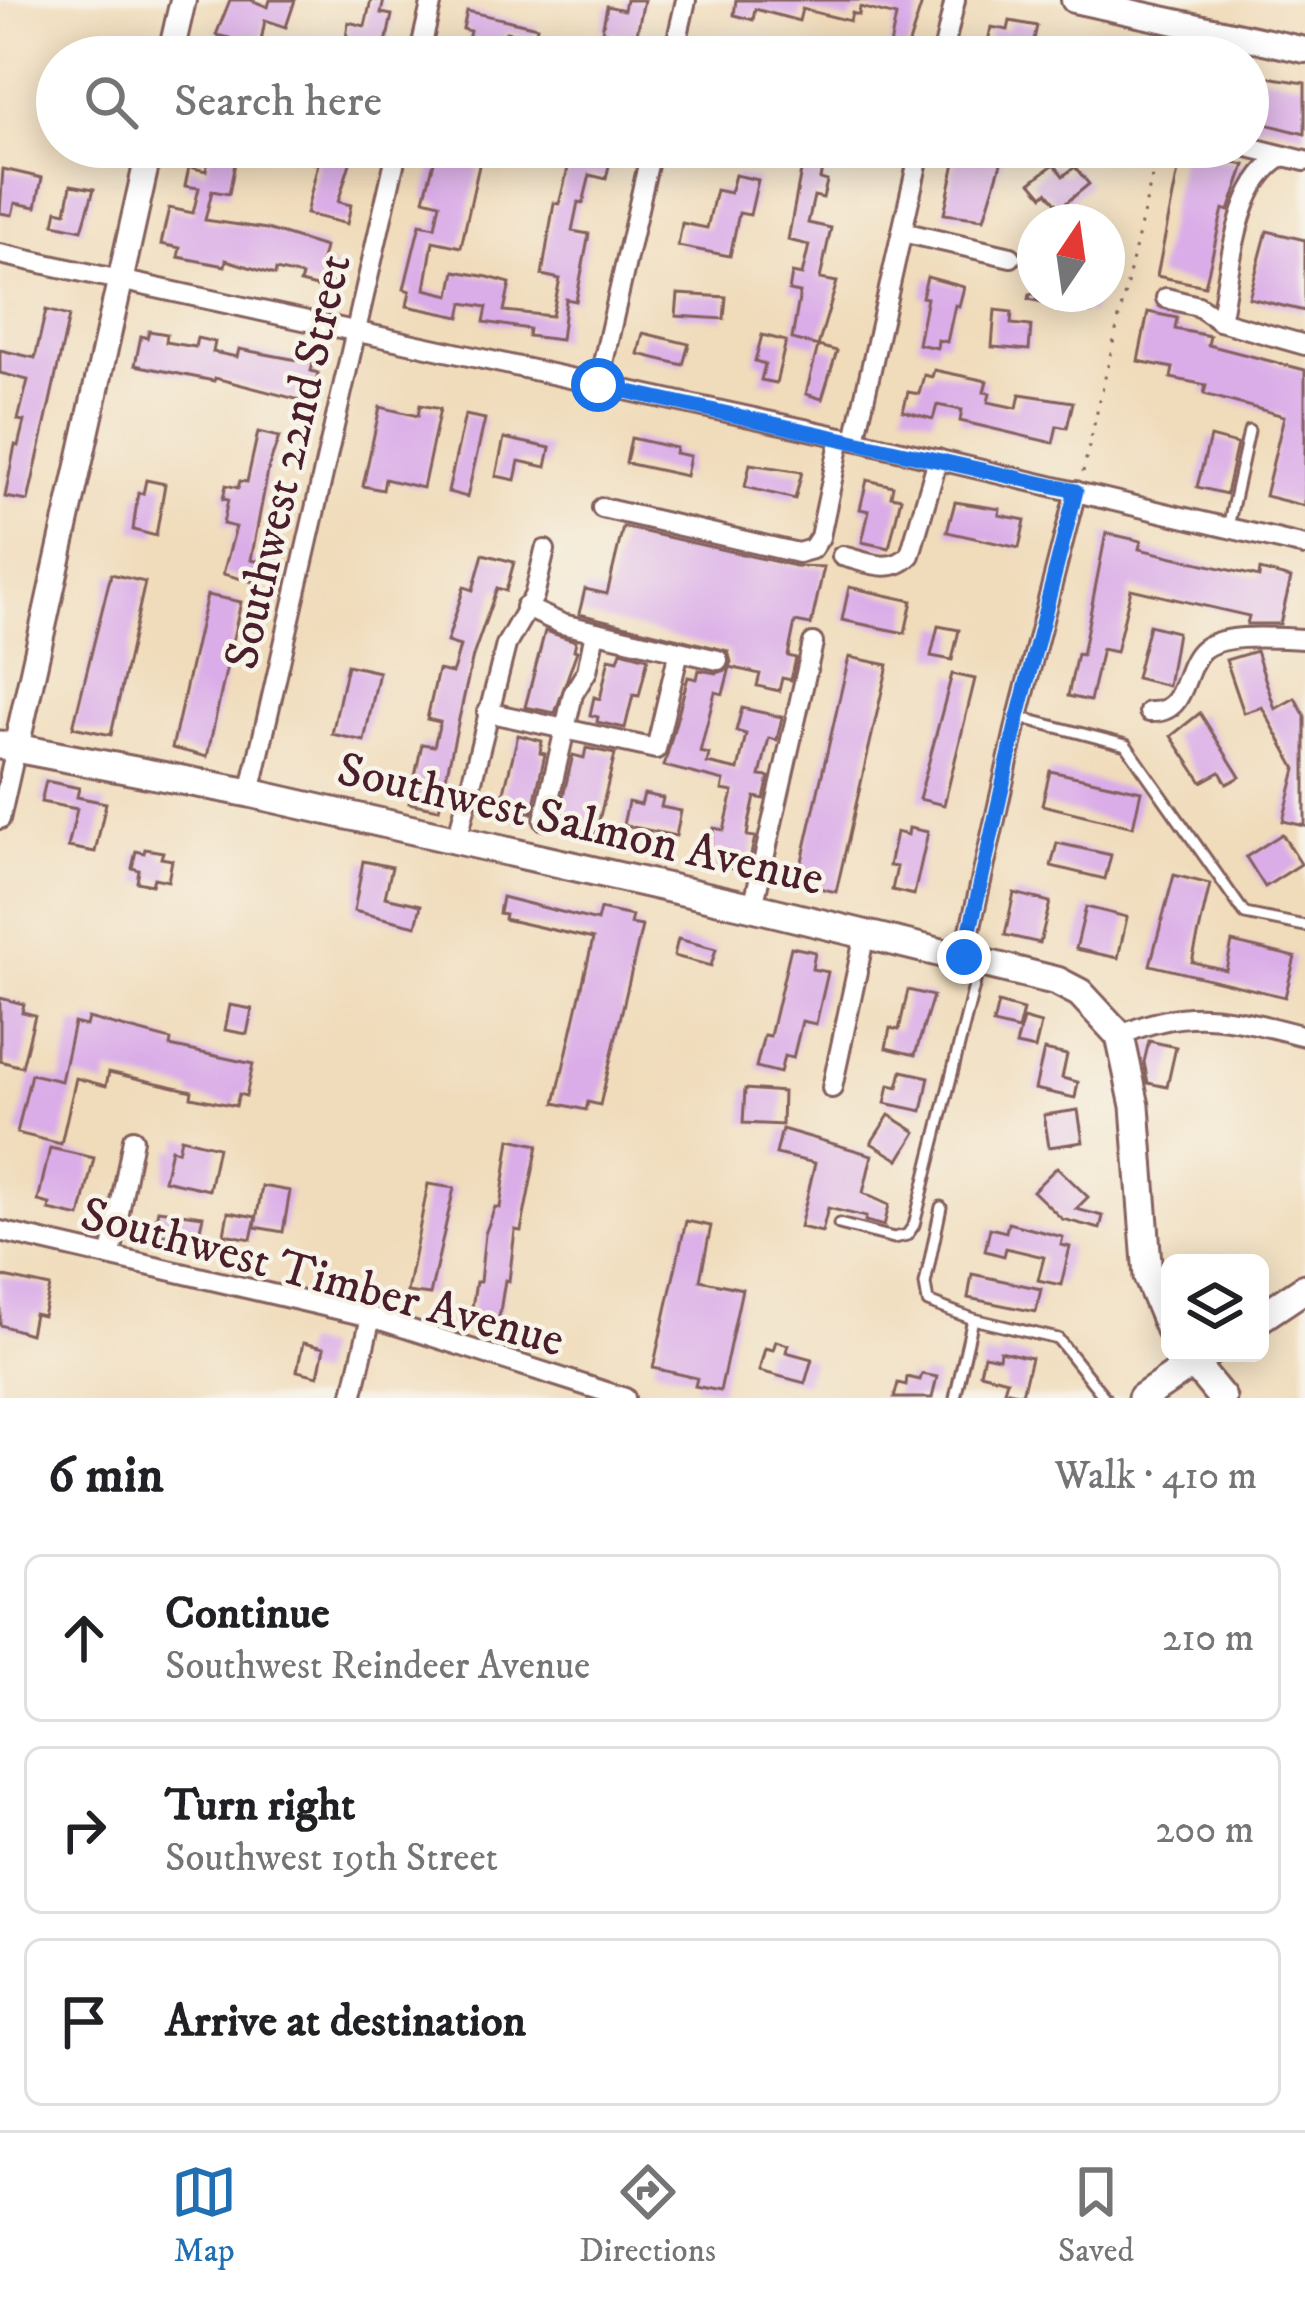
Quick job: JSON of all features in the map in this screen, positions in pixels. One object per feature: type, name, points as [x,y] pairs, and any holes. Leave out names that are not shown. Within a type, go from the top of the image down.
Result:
[{"type":"main road","name":"Southwest Salmon Avenue","points":[[8,746],[250,793],[1057,981],[1080,993],[1120,1036]]},
{"type":"main road","points":[[1120,1036],[1135,1106],[1148,1277],[1161,1308]]},
{"type":"main road","points":[[1269,1312],[1305,1288]]},
{"type":"main road","points":[[1142,1398],[1187,1362]]},
{"type":"main road","points":[[1199,1362],[1222,1398]]},
{"type":"street","points":[[175,36],[183,0]]},
{"type":"street","points":[[424,36],[432,0]]},
{"type":"street","points":[[678,36],[686,0]]},
{"type":"street","points":[[946,36],[955,0]]},
{"type":"street","points":[[1074,0],[1240,36]]},
{"type":"street","points":[[1269,42],[1305,50]]},
{"type":"street","points":[[1269,152],[1305,161]]},
{"type":"street","points":[[1269,166],[1284,156]]},
{"type":"street","points":[[0,819],[8,746],[145,168]]},
{"type":"street","name":"Southwest 22nd Street","points":[[250,793],[393,168]]},
{"type":"street","points":[[598,385],[647,168]]},
{"type":"street","points":[[602,508],[798,553],[812,549],[820,537],[848,438],[916,168]]},
{"type":"street","points":[[1220,321],[1248,192],[1267,168]]},
{"type":"street","points":[[902,232],[1011,257]]},
{"type":"street","points":[[0,254],[848,438],[1305,546]]},
{"type":"street","points":[[1166,298],[1198,306],[1220,321],[1305,345]]},
{"type":"street","points":[[842,556],[892,568],[903,563],[910,555],[938,459]]},
{"type":"street","points":[[972,959],[1018,717],[1076,491]]},
{"type":"street","points":[[458,840],[506,645],[534,596],[545,550]]},
{"type":"street","points":[[525,608],[562,624],[718,660]]},
{"type":"street","points":[[544,820],[573,694],[586,671],[595,632]]},
{"type":"street","points":[[1149,712],[1170,707],[1183,694],[1201,652],[1217,642],[1305,638]]},
{"type":"street","points":[[753,907],[813,643]]},
{"type":"street","points":[[487,712],[656,749],[679,651]]},
{"type":"street","points":[[832,1088],[866,934]]},
{"type":"street","points":[[1120,1036],[1151,1021],[1189,1015],[1226,1016],[1305,1036]]},
{"type":"street","points":[[111,1255],[133,1139]]},
{"type":"street","name":"Southwest Timber Avenue","points":[[0,1231],[371,1317],[572,1390],[625,1398]]},
{"type":"street","points":[[352,1398],[371,1317]]},
{"type":"lane","points":[[1228,527],[1249,431]]},
{"type":"lane","points":[[1018,717],[1126,745],[1245,914],[1305,926]]},
{"type":"lane","points":[[839,1224],[894,1238],[908,1235],[914,1225],[972,959]]},
{"type":"lane","points":[[941,1208],[924,1295],[938,1308],[1058,1340],[1105,1398]]},
{"type":"lane","points":[[955,1398],[973,1319]]},
{"type":"path","points":[[1076,491],[1092,448],[1154,168]]},
{"type":"building","points":[[230,0],[251,0],[268,7],[270,0],[295,0],[286,27],[265,20],[262,36],[216,35]]},
{"type":"building","points":[[371,0],[384,0],[381,13],[392,15],[388,36],[346,36],[348,22],[365,26]]},
{"type":"building","points":[[626,0],[644,0],[636,36],[602,31],[607,6],[624,10]]},
{"type":"building","points":[[736,0],[923,0],[911,36],[892,36],[896,16],[860,7],[859,15],[852,13],[850,21],[802,9],[799,21],[755,9],[753,20],[734,15]]},
{"type":"building","points":[[467,11],[537,27],[535,36],[506,32],[505,36],[469,36],[470,31],[463,29]]},
{"type":"building","points":[[1010,21],[1037,26],[1035,36],[989,36],[991,27],[1008,30]]},
{"type":"building","points":[[1269,77],[1305,83],[1305,134],[1269,125]]},
{"type":"building","points":[[189,168],[234,168],[229,194],[212,191],[205,220],[267,229],[325,247],[321,264],[337,267],[332,291],[300,283],[302,276],[276,270],[275,275],[226,260],[225,266],[178,257],[180,248],[161,244],[169,208],[193,213],[199,188],[185,186]]},
{"type":"building","points":[[317,168],[349,168],[338,202],[351,205],[347,224],[306,214]]},
{"type":"building","points":[[432,168],[478,168],[461,247],[433,241],[425,289],[450,295],[455,271],[488,277],[510,283],[504,311],[552,316],[560,279],[542,275],[554,203],[559,204],[568,168],[608,168],[606,179],[590,175],[583,203],[578,202],[572,231],[589,234],[576,301],[566,299],[561,340],[528,336],[529,329],[484,322],[487,307],[463,303],[460,317],[407,306],[410,291],[404,289],[420,224],[435,227],[440,203],[424,199]]},
{"type":"building","points":[[802,168],[822,168],[820,179],[827,181],[823,198],[814,196],[808,223],[831,228],[820,279],[837,282],[818,346],[792,339],[800,293],[789,291],[792,273],[802,275],[809,245],[788,240]]},
{"type":"building","points":[[954,168],[1000,168],[984,219],[944,214]]},
{"type":"building","points":[[1049,168],[1057,168],[1063,176],[1076,168],[1089,184],[1065,204],[1057,204],[1047,192],[1043,196],[1031,182]]},
{"type":"building","points":[[1179,168],[1244,168],[1229,211],[1223,209],[1205,286],[1157,276]]},
{"type":"building","points":[[3,169],[42,178],[36,207],[15,203],[12,215],[0,213]]},
{"type":"building","points":[[735,175],[758,180],[750,215],[739,213],[730,256],[678,246],[682,223],[707,228],[716,190],[730,193]]},
{"type":"building","points":[[71,185],[94,189],[82,230],[54,224],[57,210],[66,212]]},
{"type":"building","points":[[1267,231],[1305,240],[1305,311],[1249,298]]},
{"type":"building","points":[[927,277],[964,287],[947,342],[938,340],[937,348],[918,344]]},
{"type":"building","points":[[678,294],[726,297],[724,319],[676,316]]},
{"type":"building","points":[[46,310],[69,316],[28,501],[5,497],[24,421],[18,420],[28,380],[0,373],[0,350],[35,358]]},
{"type":"building","points":[[995,310],[1012,312],[1011,324],[1031,326],[1029,350],[992,347]]},
{"type":"building","points":[[1148,312],[1177,318],[1175,329],[1210,336],[1208,345],[1305,370],[1305,506],[1265,496],[1284,416],[1204,394],[1206,385],[1171,378],[1173,368],[1138,361]]},
{"type":"building","points":[[149,331],[167,334],[166,342],[195,347],[197,338],[215,342],[213,352],[237,357],[239,349],[313,363],[311,371],[318,373],[311,403],[215,378],[135,365],[141,336],[147,338]]},
{"type":"building","points":[[643,333],[689,344],[683,365],[638,354]]},
{"type":"building","points":[[762,335],[786,341],[776,383],[761,380],[765,364],[755,361]]},
{"type":"building","points":[[818,346],[837,351],[822,399],[806,394]]},
{"type":"building","points":[[934,370],[987,381],[988,402],[1017,408],[1020,394],[1073,402],[1067,428],[1057,426],[1053,443],[960,421],[962,410],[937,405],[933,419],[903,411],[908,392],[919,394],[924,375],[932,377]]},
{"type":"building","points":[[420,405],[440,409],[423,488],[385,479],[383,490],[363,486],[380,407],[418,416]]},
{"type":"building","points":[[465,415],[485,419],[467,497],[448,492]]},
{"type":"building","points":[[258,432],[279,437],[251,560],[266,563],[262,579],[254,577],[253,582],[223,574],[236,527],[223,524],[228,500],[223,499],[226,485],[238,488],[240,481],[247,482]]},
{"type":"building","points":[[1210,437],[1237,444],[1226,494],[1197,487]]},
{"type":"building","points":[[504,438],[550,448],[546,467],[519,461],[515,480],[496,476]]},
{"type":"building","points":[[631,438],[690,456],[686,476],[626,463]]},
{"type":"building","points":[[750,464],[802,472],[795,499],[745,487]]},
{"type":"building","points":[[146,480],[165,484],[156,536],[133,530],[138,493],[143,494]]},
{"type":"building","points":[[867,480],[893,486],[891,496],[901,498],[889,548],[862,542],[869,511],[860,509]]},
{"type":"building","points":[[955,502],[1000,509],[999,515],[1025,520],[1019,548],[947,532]]},
{"type":"building","points":[[623,527],[795,566],[824,567],[811,625],[795,622],[788,656],[796,658],[791,680],[782,678],[779,691],[757,686],[760,674],[730,667],[723,694],[715,692],[700,752],[709,754],[707,763],[738,770],[746,734],[736,731],[742,708],[782,717],[777,740],[769,738],[760,776],[769,777],[764,799],[755,797],[749,823],[747,836],[755,837],[750,859],[741,857],[738,870],[716,865],[719,852],[710,850],[714,828],[724,830],[733,792],[722,790],[724,781],[664,766],[688,677],[697,679],[699,670],[727,670],[728,651],[579,614],[585,589],[607,594]]},
{"type":"building","points":[[1106,533],[1141,541],[1139,549],[1259,577],[1260,570],[1291,578],[1280,624],[1247,624],[1249,616],[1131,589],[1116,652],[1102,649],[1090,701],[1068,696],[1077,654],[1082,655]]},
{"type":"building","points":[[483,554],[514,562],[506,591],[497,588],[473,656],[439,809],[409,803],[422,744],[434,746],[440,722],[427,719],[438,670],[452,673],[454,668],[460,646],[447,642],[464,587],[473,590]]},
{"type":"building","points":[[111,574],[145,582],[111,735],[73,727]]},
{"type":"building","points":[[849,587],[912,601],[905,633],[842,620]]},
{"type":"building","points":[[207,595],[241,602],[207,757],[172,748]]},
{"type":"building","points":[[1149,625],[1177,632],[1168,686],[1136,678]]},
{"type":"building","points":[[938,626],[959,630],[952,660],[931,656]]},
{"type":"building","points":[[545,631],[576,641],[577,651],[555,713],[525,707]]},
{"type":"building","points":[[621,651],[648,658],[625,728],[597,722],[598,717],[590,715],[594,697],[600,699],[609,658],[618,660]]},
{"type":"building","points":[[1256,651],[1275,709],[1295,698],[1305,716],[1305,826],[1283,821],[1296,769],[1262,707],[1244,713],[1226,660]]},
{"type":"building","points":[[849,657],[888,665],[836,892],[797,883]]},
{"type":"building","points":[[347,665],[379,672],[364,741],[332,734]]},
{"type":"building","points":[[952,674],[975,679],[944,805],[919,799]]},
{"type":"building","points":[[1200,713],[1240,777],[1227,784],[1220,772],[1202,782],[1171,736]]},
{"type":"building","points":[[518,735],[542,741],[540,753],[545,754],[532,813],[526,811],[523,822],[498,816]]},
{"type":"building","points":[[586,748],[615,754],[596,833],[569,827],[571,816],[559,813],[573,755],[584,758]]},
{"type":"building","points":[[1050,771],[1141,791],[1133,827],[1042,805]]},
{"type":"building","points":[[46,781],[79,788],[77,797],[106,803],[95,852],[68,847],[77,809],[41,802]]},
{"type":"building","points":[[644,794],[663,798],[661,807],[681,811],[676,836],[623,825],[628,802],[641,805]]},
{"type":"building","points":[[909,828],[928,832],[914,895],[892,890],[897,867],[889,866],[896,832],[908,835]]},
{"type":"building","points":[[1282,834],[1301,864],[1265,887],[1246,857]]},
{"type":"building","points":[[1057,843],[1111,855],[1105,879],[1051,866]]},
{"type":"building","points":[[145,849],[163,852],[161,858],[172,860],[168,881],[137,882],[139,870],[132,868],[136,851],[144,853]]},
{"type":"building","points":[[363,861],[392,867],[385,897],[421,905],[416,926],[354,911]]},
{"type":"building","points":[[1174,875],[1210,884],[1192,962],[1226,970],[1232,942],[1295,957],[1285,997],[1150,965]]},
{"type":"building","points":[[1014,893],[1050,902],[1040,943],[1005,935]]},
{"type":"building","points":[[502,897],[597,921],[600,909],[632,916],[630,924],[642,926],[600,1105],[588,1102],[586,1110],[555,1103],[593,939],[504,919],[505,914],[499,913]]},
{"type":"building","points":[[1086,907],[1127,917],[1118,958],[1076,949]]},
{"type":"building","points":[[678,939],[716,949],[711,966],[674,956]]},
{"type":"building","points":[[791,947],[815,952],[812,969],[828,972],[816,1024],[802,1021],[793,1058],[784,1056],[780,1073],[756,1067],[764,1035],[770,1036]]},
{"type":"building","points":[[908,990],[933,996],[915,1055],[886,1048],[890,1028],[899,1030]]},
{"type":"building","points":[[0,998],[24,1004],[22,1012],[35,1015],[22,1067],[0,1061]]},
{"type":"building","points":[[998,1003],[1023,1010],[1018,1030],[993,1024]]},
{"type":"building","points":[[230,1005],[252,1009],[247,1034],[225,1030]]},
{"type":"building","points":[[88,1018],[171,1040],[170,1046],[253,1064],[246,1096],[239,1094],[236,1106],[109,1072],[106,1086],[76,1078],[61,1144],[17,1133],[31,1074],[61,1081],[74,1023],[86,1026]]},
{"type":"building","points":[[1023,1019],[1041,1024],[1035,1049],[1016,1045]]},
{"type":"building","points":[[1149,1041],[1176,1047],[1167,1087],[1148,1083],[1144,1062]]},
{"type":"building","points":[[1044,1050],[1067,1055],[1062,1078],[1078,1082],[1075,1098],[1035,1089]]},
{"type":"building","points":[[902,1071],[929,1077],[922,1111],[885,1103],[889,1085],[898,1087]]},
{"type":"building","points":[[745,1089],[783,1092],[782,1125],[743,1123]]},
{"type":"building","points":[[1078,1110],[1083,1142],[1049,1147],[1044,1115]]},
{"type":"building","points":[[889,1115],[916,1132],[899,1160],[871,1143]]},
{"type":"building","points":[[782,1129],[872,1155],[863,1193],[889,1205],[884,1226],[828,1208],[822,1232],[800,1227],[815,1163],[776,1154]]},
{"type":"building","points":[[181,1138],[218,1147],[209,1190],[164,1180],[171,1149],[178,1151]]},
{"type":"building","points":[[510,1139],[538,1145],[521,1231],[515,1230],[499,1318],[471,1314],[485,1234],[495,1207],[500,1208]]},
{"type":"building","points":[[50,1148],[94,1158],[80,1217],[49,1210],[50,1204],[38,1201]]},
{"type":"building","points":[[1057,1167],[1088,1197],[1076,1209],[1103,1216],[1100,1229],[1062,1219],[1033,1191]]},
{"type":"building","points":[[428,1184],[454,1188],[430,1295],[407,1292]]},
{"type":"building","points":[[262,1186],[290,1191],[283,1232],[255,1227]]},
{"type":"building","points":[[158,1210],[203,1216],[197,1242],[153,1232]]},
{"type":"building","points":[[228,1212],[256,1217],[251,1239],[224,1234]]},
{"type":"building","points":[[686,1221],[711,1226],[700,1280],[742,1289],[720,1391],[695,1386],[697,1378],[653,1368]]},
{"type":"building","points":[[1008,1223],[1063,1237],[1061,1245],[1070,1247],[1061,1285],[1038,1280],[1044,1257],[1006,1248],[1004,1256],[985,1251],[990,1228],[1006,1232]]},
{"type":"building","points":[[972,1274],[1041,1289],[1036,1312],[968,1298]]},
{"type":"building","points":[[0,1276],[50,1287],[43,1316],[34,1314],[30,1334],[0,1325]]},
{"type":"building","points":[[776,1341],[788,1345],[786,1352],[812,1359],[805,1383],[759,1371],[765,1348],[773,1350]]},
{"type":"building","points":[[303,1343],[324,1348],[318,1376],[297,1371]]},
{"type":"building","points":[[1000,1351],[1031,1358],[1022,1394],[1004,1390],[1007,1380],[980,1373],[984,1355],[999,1358]]},
{"type":"building","points":[[922,1374],[937,1377],[932,1398],[894,1398],[898,1383],[906,1385],[907,1377],[920,1380]]},
{"type":"route","points":[[598,385],[1076,491],[964,957]]}]
